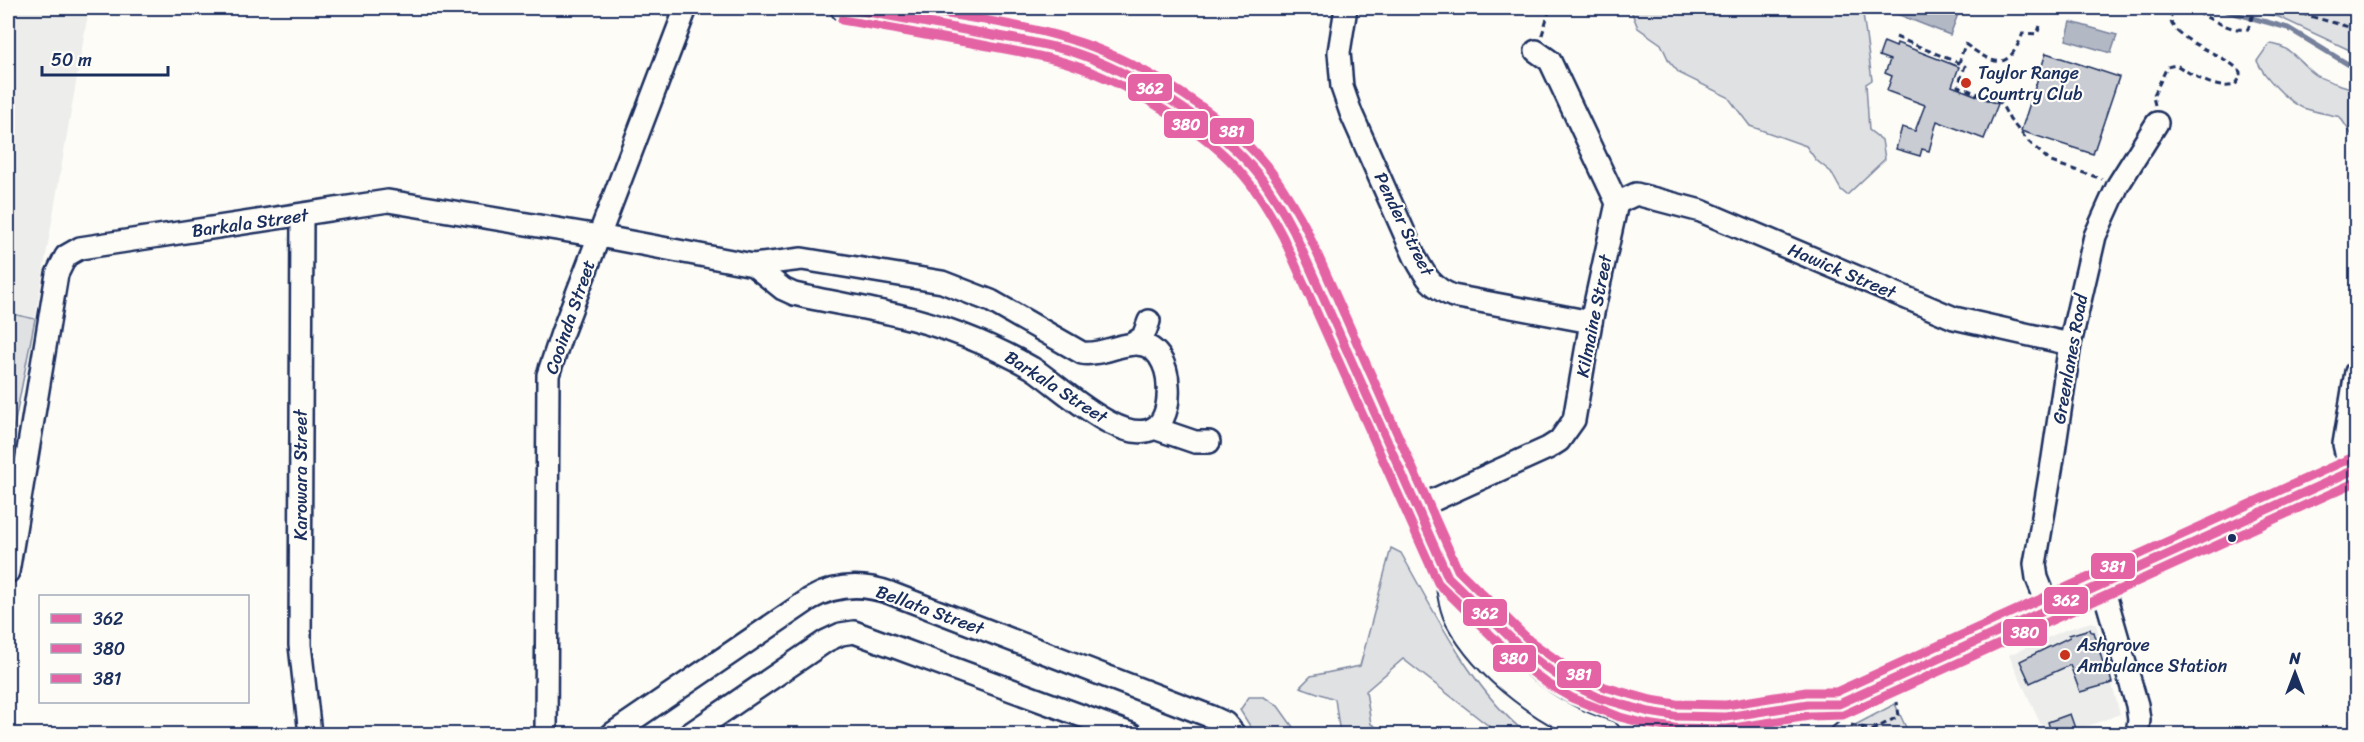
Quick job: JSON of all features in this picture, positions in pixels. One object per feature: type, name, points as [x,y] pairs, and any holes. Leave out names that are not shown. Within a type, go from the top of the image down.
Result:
[{"type":"main road","points":[[843,8],[1055,47],[1094,60],[1133,79],[1184,110],[1228,141],[1258,173],[1283,210],[1448,577],[1456,615],[1475,641],[1512,681],[1544,704],[1582,725],[1607,735]]},
{"type":"main road","points":[[1788,735],[1845,714],[2049,608],[2354,470]]},
{"type":"main road","points":[[1448,577],[1518,645],[1566,681],[1630,708],[1715,726],[1805,705],[1845,714]]},
{"type":"street","name":"Cooinda Street","points":[[549,728],[548,375],[686,8]]},
{"type":"street","name":"Pender Street","points":[[1346,8],[1339,52],[1339,69],[1346,100],[1415,257],[1427,279],[1439,290],[1453,296],[1591,322]]},
{"type":"street","points":[[1536,51],[1550,62],[1617,203]]},
{"type":"street","name":"Greenlanes Road","points":[[2049,608],[2037,578],[2035,564],[2054,458],[2070,344],[2095,236],[2118,185],[2157,123]]},
{"type":"street","name":"Hawick Street","points":[[1617,203],[1636,194],[1701,211],[1954,318],[2070,344]]},
{"type":"street","name":"Barkala Street","points":[[8,572],[57,273],[66,256],[80,248],[302,216],[388,201],[599,236],[753,265],[802,259],[927,279],[953,285],[991,301],[1082,353],[1096,353],[1132,344]]},
{"type":"street","name":"Kilmaine Street","points":[[1416,508],[1533,456],[1559,441],[1568,432],[1574,420],[1591,322],[1617,203]]},
{"type":"street","name":"Karowara Street","points":[[302,216],[300,645],[310,735]]},
{"type":"street","name":"Barkala Street","points":[[753,265],[783,289],[794,294],[901,316],[987,344],[1036,371],[1089,411],[1116,426],[1138,431],[1154,428],[1195,442],[1209,442]]},
{"type":"street","points":[[1132,344],[1143,337],[1149,321]]},
{"type":"street","points":[[1132,344],[1151,348],[1161,359],[1166,372],[1169,390],[1166,410],[1164,417],[1154,428]]},
{"type":"street","points":[[2354,470],[2345,451],[2345,436],[2356,372]]},
{"type":"street","points":[[2102,584],[2137,705],[2139,720],[2136,735]]},
{"type":"street","name":"Bellata Street","points":[[612,735],[810,598],[828,590],[850,586],[872,588],[890,593],[1212,717],[1225,723],[1234,735]]},
{"type":"street","points":[[690,735],[826,640],[854,632],[1131,735]]},
{"type":"path","points":[[1536,51],[1547,24],[1550,8]]},
{"type":"path","points":[[2157,123],[2154,97],[2168,67],[2176,64],[2198,77],[2221,86],[2235,85],[2240,78],[2240,72],[2233,64],[2180,35],[2171,24],[2171,15],[2179,9],[2188,9],[2235,31],[2248,29],[2254,8]]},
{"type":"path","points":[[2282,8],[2356,29]]},
{"type":"path","points":[[1959,63],[1965,44],[1993,62],[2001,62],[2014,52],[2023,33],[2037,34],[2040,26]]},
{"type":"path","points":[[1896,36],[1965,66],[1958,86],[2001,103],[2010,120],[2046,159],[2118,185]]},
{"type":"path","points":[[1845,714],[1873,730],[1899,716],[1897,702]]},
{"type":"shaded area","points":[[8,8],[89,8],[35,319],[8,313]]},
{"type":"shaded area","points":[[1630,8],[1855,8],[1863,14],[1872,80],[1866,84],[1869,130],[1882,140],[1885,159],[1847,195],[1841,190],[1831,172],[1816,160],[1806,146],[1750,126],[1728,97],[1679,73],[1669,61],[1661,44],[1638,28]]},
{"type":"shaded area","points":[[1893,8],[1960,9],[1950,35],[1892,12]]},
{"type":"shaded area","points":[[2242,8],[2356,8],[2356,53],[2279,17]]},
{"type":"shaded area","points":[[2071,22],[2117,35],[2111,53],[2066,40]]},
{"type":"shaded area","points":[[2269,44],[2289,51],[2320,77],[2356,90],[2356,137],[2352,135],[2340,117],[2303,108],[2277,88],[2257,61]]},
{"type":"shaded area","points":[[8,313],[35,319],[8,457]]},
{"type":"shaded area","points":[[1391,548],[1401,553],[1472,674],[1507,717],[1527,734],[1499,734],[1403,659],[1366,691],[1371,724],[1388,734],[1340,734],[1335,699],[1300,687],[1311,676],[1360,666]]},
{"type":"shaded area","points":[[2091,622],[2096,624],[2120,714],[2067,734],[2045,734],[2009,655],[2065,630]]},
{"type":"shaded area","points":[[1249,697],[1264,697],[1278,706],[1298,734],[1255,734],[1240,710]]},
{"type":"shaded area","points":[[1895,704],[1909,734],[1838,734]]},
{"type":"building","points":[[1884,42],[1896,47],[1897,43],[1959,67],[1952,86],[1998,104],[1984,139],[1937,121],[1929,151],[1922,149],[1920,156],[1896,149],[1902,127],[1915,131],[1925,105],[1887,91],[1892,76],[1885,73],[1890,60],[1879,56]]},
{"type":"building","points":[[2046,53],[2119,77],[2093,154],[2021,131]]},
{"type":"building","name":"Ashgrove Ambulance Station","points":[[2090,629],[2094,632],[2105,670],[2108,669],[2112,683],[2080,692],[2070,665],[2030,683],[2020,661],[2070,637],[2069,635]]},
{"type":"building","points":[[2070,714],[2076,731],[2067,735],[2052,735],[2048,722]]},
{"type":"waterway","points":[[2216,8],[2288,28],[2356,69]]},
{"type":"transit line","name":"362","points":[[844,8],[1021,40],[1073,52],[1120,72],[1169,99],[1193,115],[1235,150],[1264,182],[1294,232],[1448,577],[1523,650],[1555,674],[1600,698],[1649,712],[1674,716],[1726,717],[1808,704],[1839,704],[2356,469]]},
{"type":"transit line","name":"381","points":[[909,8],[1030,29],[1093,47],[1119,58],[1172,87],[1220,121],[1242,140],[1273,174],[1305,226],[1458,570],[1530,641],[1583,677],[1605,687],[1651,700],[1676,704],[1726,705],[1806,692],[1836,692],[2351,458]]},
{"type":"transit line","name":"380","points":[[842,20],[1021,52],[1070,64],[1115,83],[1164,110],[1209,142],[1228,159],[1255,191],[1283,237],[1438,583],[1515,659],[1548,684],[1572,698],[1620,717],[1674,728],[1727,729],[1809,716],[1843,715],[2356,482]]},
{"type":"place","name":"Taylor Range Country Club","points":[[1966,83]]},
{"type":"place","name":"Ashgrove Ambulance Station","points":[[2065,655]]}]
